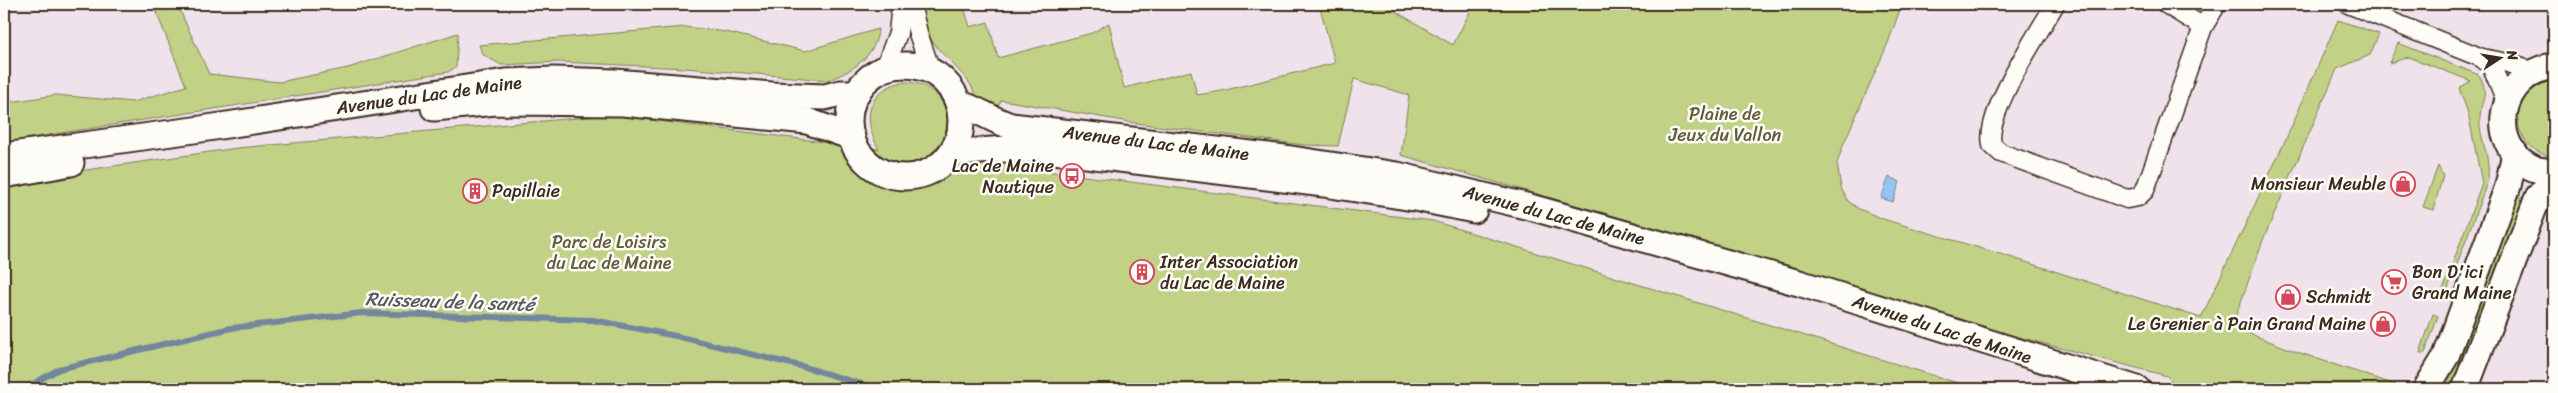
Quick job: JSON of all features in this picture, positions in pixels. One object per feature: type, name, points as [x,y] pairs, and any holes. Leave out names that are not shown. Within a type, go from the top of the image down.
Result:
[{"type":"street","points":[[884,70],[898,33],[901,4]]},
{"type":"street","points":[[911,4],[918,33],[931,71]]},
{"type":"street","points":[[2056,4],[2005,92],[1991,132],[1992,145],[2001,153],[2127,199],[2138,197],[2145,190],[2203,27],[2218,4]]},
{"type":"street","points":[[2166,4],[2203,27]]},
{"type":"street","points":[[2348,4],[2482,58],[2508,63],[2546,64]]},
{"type":"street","points":[[2482,58],[2492,67],[2506,101]]},
{"type":"street","points":[[2546,64],[2516,85],[2506,101],[2503,119],[2506,137],[2515,153],[2535,169],[2554,172]]},
{"type":"street","points":[[907,65],[931,71],[950,88],[958,103],[961,129],[951,153],[937,167],[926,173],[914,176],[896,176],[878,170],[868,163],[858,150],[852,137],[850,118],[857,93],[868,79],[884,70],[907,65]]},
{"type":"street","name":"Avenue du Lac de Maine","points":[[4,156],[506,82],[554,80],[615,82],[816,97],[857,93]]},
{"type":"street","name":"Avenue du Lac de Maine","points":[[4,175],[319,123],[496,102],[623,103],[756,115],[807,121],[852,137]]},
{"type":"street","name":"Avenue du Lac de Maine","points":[[958,103],[977,109],[996,122],[1011,126],[1275,157],[1397,174],[1492,198],[1799,283],[2137,389]]},
{"type":"street","name":"Avenue du Lac de Maine","points":[[951,153],[1007,149],[1054,151],[1324,184],[1420,199],[1538,224],[1738,278],[2085,389]]},
{"type":"street","points":[[2426,389],[2446,356],[2508,186],[2515,153]]},
{"type":"street","points":[[2466,389],[2538,197],[2554,179]]},
{"type":"street","points":[[2415,389],[2446,356]]},
{"type":"green space","points":[[153,4],[177,4],[209,74],[279,82],[348,68],[458,33],[456,67],[448,72],[4,142],[4,103],[56,95],[133,102],[186,86]]},
{"type":"green space","name":"Plaine de Jeux du Vallon","points":[[918,4],[963,4],[970,27],[988,22],[998,58],[1092,33],[1109,23],[1124,88],[1191,71],[1197,95],[1222,91],[1335,63],[1319,4],[1383,4],[1453,45],[1474,4],[1902,4],[1888,43],[1837,163],[1841,188],[1848,201],[1859,209],[1886,220],[2010,257],[2201,318],[2286,139],[2338,20],[2379,34],[2370,55],[2337,69],[2263,240],[2232,327],[2303,354],[2396,385],[2390,389],[2179,389],[2167,376],[2008,334],[1813,273],[1401,155],[1409,95],[1354,79],[1338,146],[1304,145],[1135,123],[1002,100],[992,112],[978,98],[968,81],[932,40],[922,19]]},
{"type":"green space","points":[[685,27],[726,32],[805,51],[878,29],[873,47],[861,62],[845,73],[827,80],[685,68],[559,62],[501,65],[482,54],[479,45]]},
{"type":"green space","points":[[2398,43],[2479,75],[2484,87],[2480,125],[2488,162],[2488,180],[2447,291],[2443,290],[2482,183],[2468,113],[2459,88],[2471,81],[2409,57],[2389,63]]},
{"type":"green space","points":[[2554,80],[2554,158],[2538,152],[2527,142],[2520,131],[2518,119],[2520,107],[2527,96],[2538,86]]},
{"type":"green space","name":"Parc de Loisirs du Lac de Maine","points":[[902,82],[922,85],[938,96],[943,104],[947,123],[945,134],[929,156],[1433,221],[1977,389],[4,389],[4,182],[237,148],[611,115],[879,149],[870,128],[869,117],[871,108],[874,100],[881,92],[890,86]]},
{"type":"green space","points":[[2438,166],[2443,176],[2433,210],[2423,207]]},
{"type":"green space","points":[[2516,195],[2531,201],[2454,389],[2447,387]]},
{"type":"green space","points":[[2433,314],[2438,316],[2425,353],[2420,353]]},
{"type":"water","points":[[1889,177],[1900,182],[1893,202],[1881,198]]},
{"type":"waterway","name":"Ruisseau de la santé","points":[[24,389],[59,369],[231,328],[362,313],[593,320],[676,336],[808,368],[878,389]]},
{"type":"place","name":"Lac de Maine Nautique","points":[[1072,176]]},
{"type":"place","name":"Monsieur Meuble","points":[[2403,184]]},
{"type":"place","name":"Papillaie","points":[[475,191]]},
{"type":"place","name":"Inter Association du Lac de Maine","points":[[1142,272]]},
{"type":"place","name":"Bon D'ici Grand Maine","points":[[2394,282]]},
{"type":"place","name":"Schmidt","points":[[2288,297]]},
{"type":"place","name":"Le Grenier à Pain Grand Maine","points":[[2383,324]]}]
